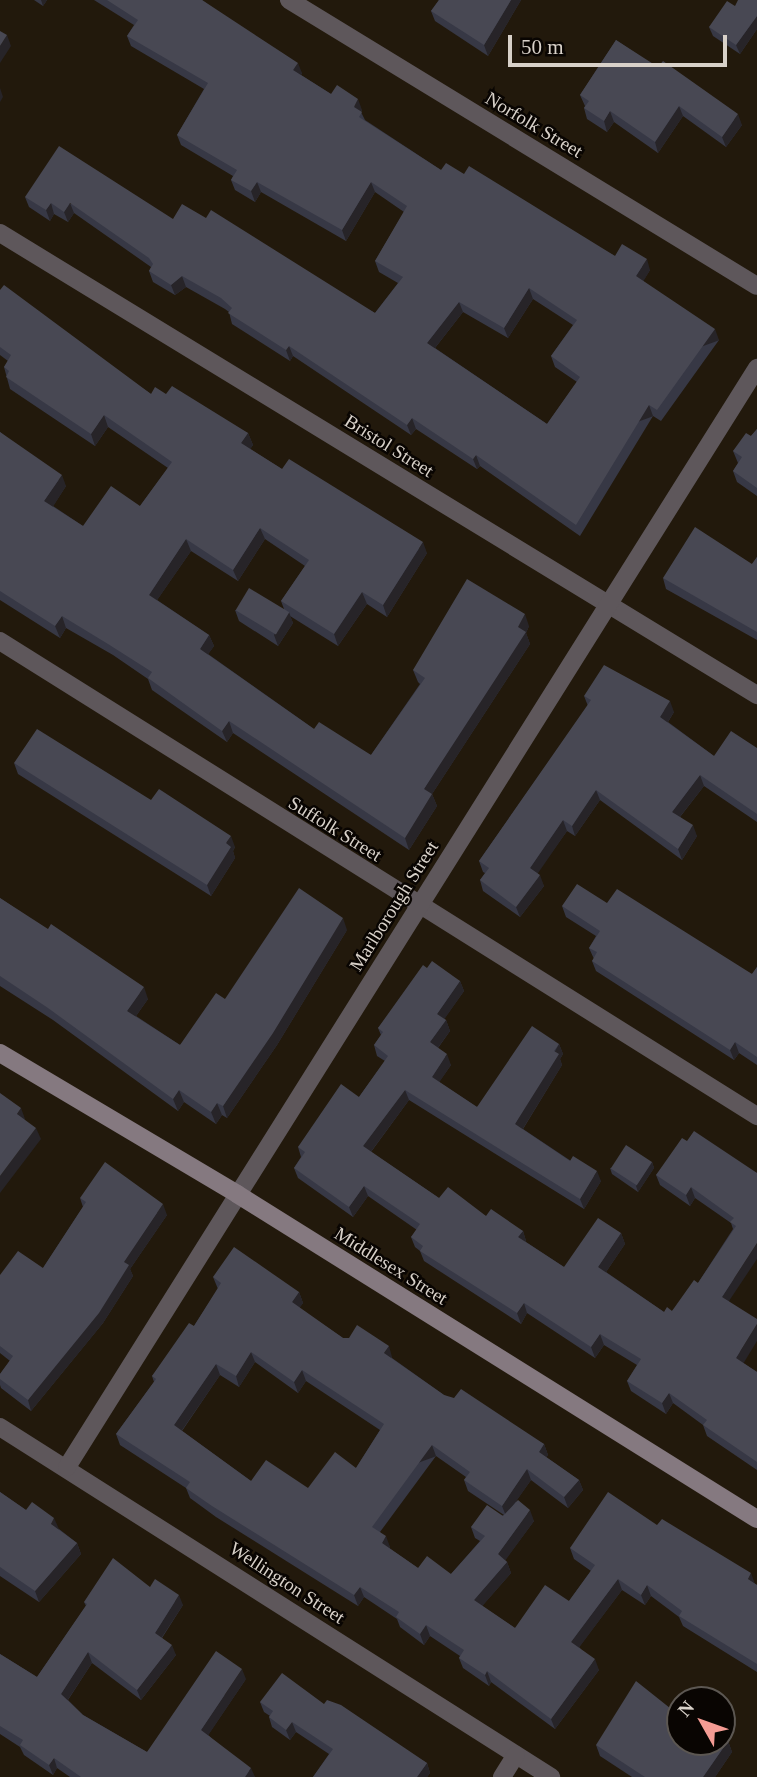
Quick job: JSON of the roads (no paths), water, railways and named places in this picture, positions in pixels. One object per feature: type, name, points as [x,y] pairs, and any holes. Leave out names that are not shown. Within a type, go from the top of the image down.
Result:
[{"type":"street","name":"Norfolk Street","points":[[289,0],[757,286]]},
{"type":"street","name":"Bristol Street","points":[[0,233],[607,606],[757,695]]},
{"type":"street","name":"Marlborough Street","points":[[67,1467],[757,368]]},
{"type":"street","name":"Suffolk Street","points":[[0,641],[418,906],[757,1115]]},
{"type":"street","name":"Middlesex Street","points":[[0,1054],[237,1194],[757,1519]]},
{"type":"street","name":"Wellington Street","points":[[0,1427],[67,1467],[551,1777]]},
{"type":"street","points":[[502,1777],[516,1755]]}]
